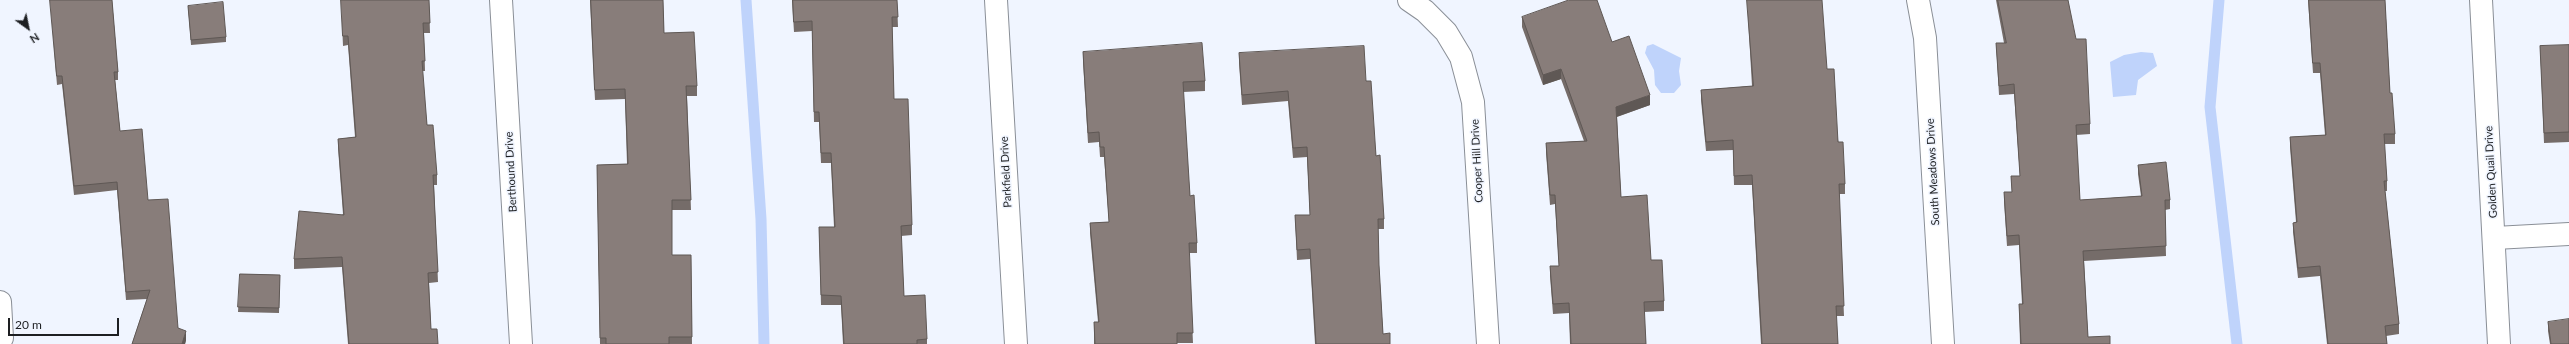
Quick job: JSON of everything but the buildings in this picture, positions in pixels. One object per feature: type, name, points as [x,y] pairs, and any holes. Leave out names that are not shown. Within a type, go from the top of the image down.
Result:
[{"type":"street","name":"Berthound Drive","points":[[501,0],[521,344]]},
{"type":"street","name":"Parkfield Drive","points":[[996,0],[1016,344]]},
{"type":"street","name":"Cooper Hill Drive","points":[[1409,0],[1425,11],[1446,32],[1461,57],[1474,102],[1488,344]]},
{"type":"street","name":"South Meadows Drive","points":[[1918,0],[1925,38],[1943,344]]},
{"type":"street","name":"Golden Quail Drive","points":[[2481,0],[2495,238],[2499,344]]},
{"type":"street","points":[[2495,238],[2569,234]]},
{"type":"street","points":[[0,302],[2,338]]},
{"type":"water","points":[[1653,44],[1681,58],[1679,71],[1681,85],[1674,93],[1661,93],[1655,85],[1654,70],[1645,53],[1647,46]]},
{"type":"water","points":[[2141,52],[2153,53],[2157,66],[2138,80],[2136,95],[2113,97],[2110,62],[2124,55]]},
{"type":"waterway","points":[[746,0],[761,219],[764,344]]},
{"type":"waterway","points":[[2219,0],[2210,107],[2237,344]]}]
